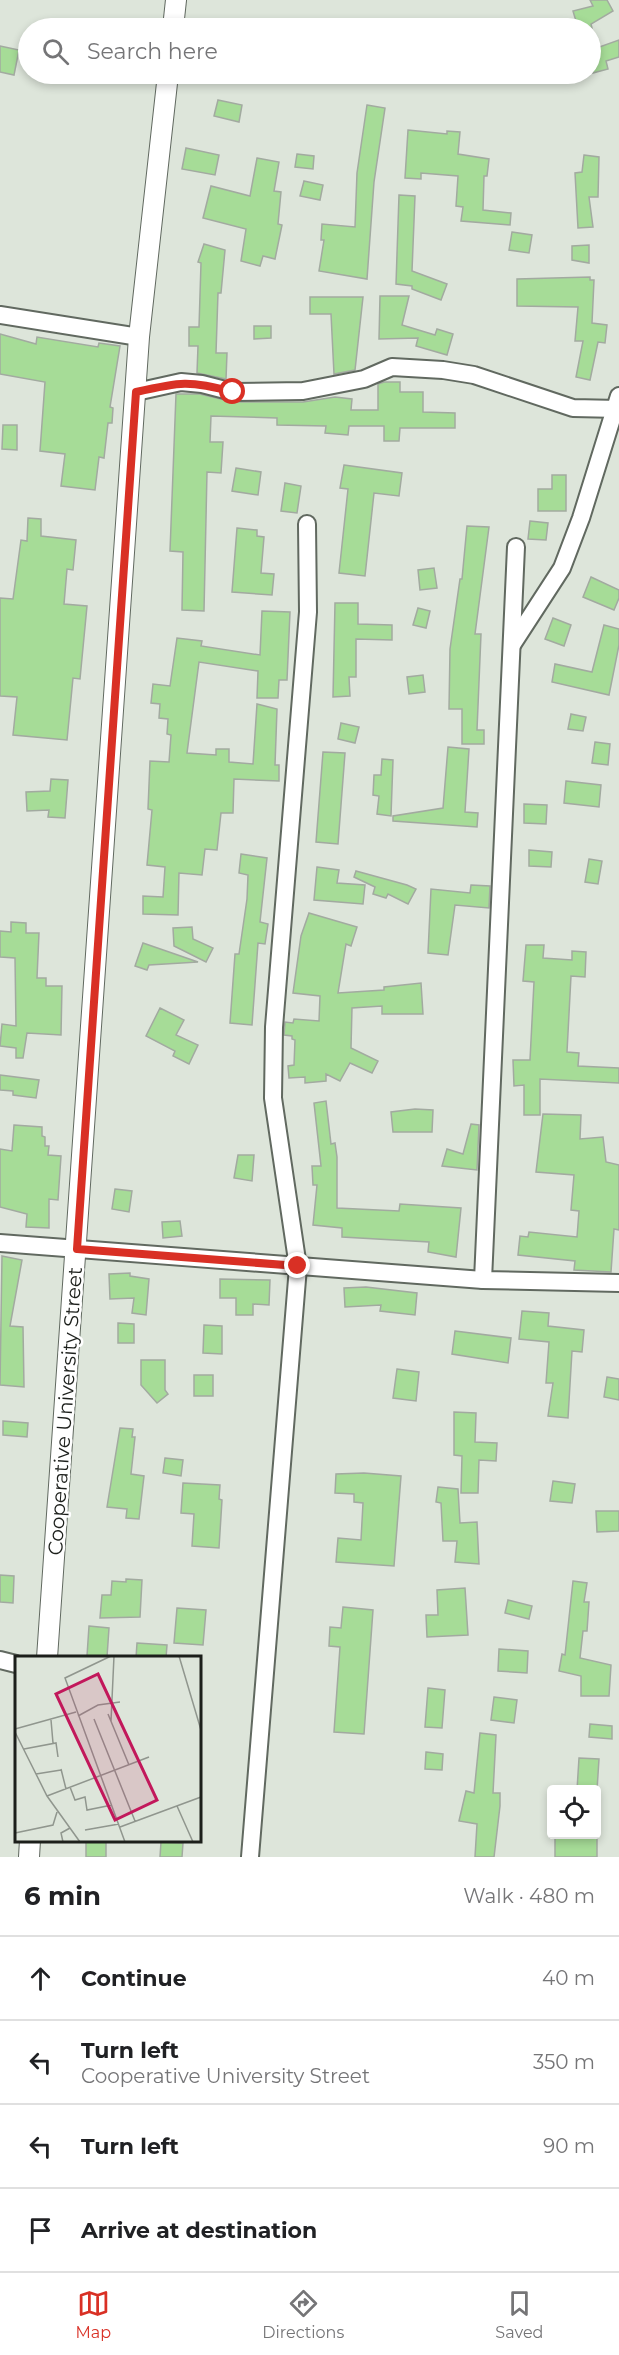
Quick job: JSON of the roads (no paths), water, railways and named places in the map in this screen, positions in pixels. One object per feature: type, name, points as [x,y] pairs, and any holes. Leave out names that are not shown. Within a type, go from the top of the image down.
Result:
[{"type":"street","points":[[174,18],[176,0]]},
{"type":"street","name":"Cooperative University Street","points":[[47,1656],[139,337],[167,84]]},
{"type":"street","points":[[0,315],[139,337]]},
{"type":"street","points":[[136,392],[181,382],[202,384],[233,392],[303,391],[364,379],[392,367],[443,370],[474,375],[573,408],[617,405],[581,518],[562,568],[512,646]]},
{"type":"street","points":[[250,1857],[298,1266],[273,1098],[274,1027],[308,612],[307,524]]},
{"type":"street","points":[[483,1280],[516,547]]},
{"type":"street","points":[[0,1243],[483,1280],[619,1283]]},
{"type":"street","points":[[0,1660],[15,1664]]},
{"type":"street","points":[[29,1857],[30,1842]]}]
